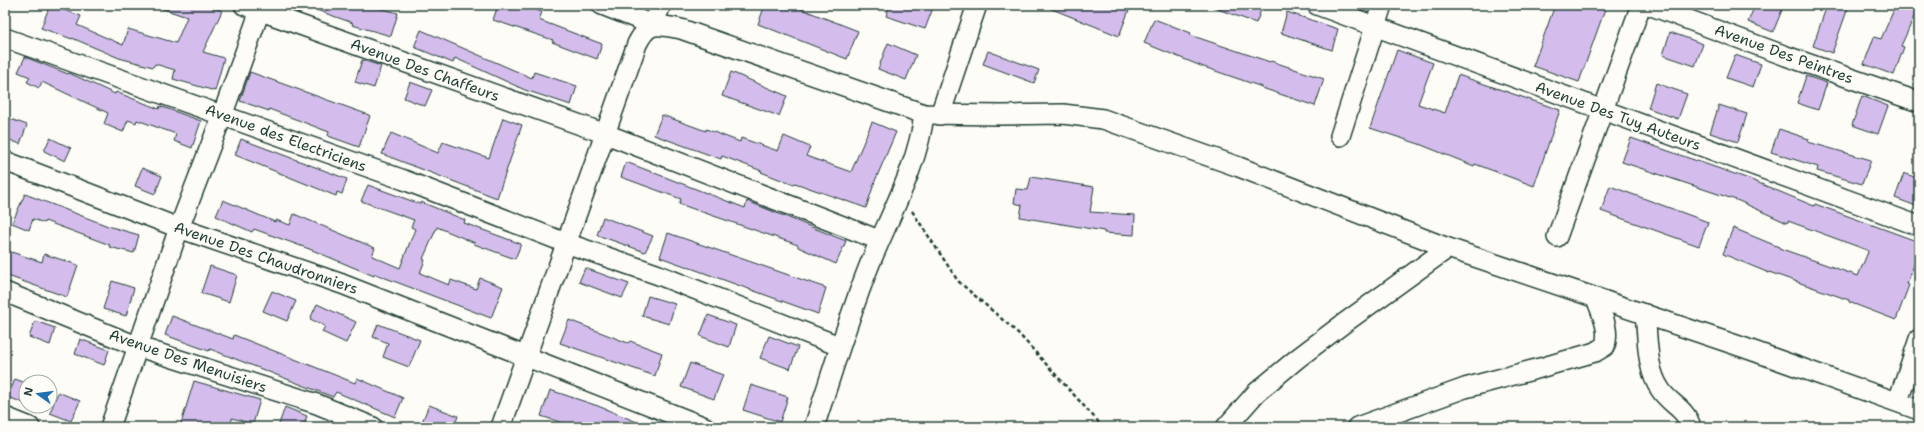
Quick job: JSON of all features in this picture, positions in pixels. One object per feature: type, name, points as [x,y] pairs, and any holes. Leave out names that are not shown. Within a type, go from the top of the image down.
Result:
[{"type":"street","points":[[602,5],[654,25],[681,29],[932,114],[1064,114],[1103,119],[1239,166],[1448,248],[1898,401],[1919,410]]},
{"type":"street","points":[[501,427],[637,44],[647,29],[654,25],[660,5]]},
{"type":"street","points":[[814,427],[839,346],[879,240],[899,196],[918,141],[932,114],[977,5]]},
{"type":"street","name":"Avenue Des Tuy Auteurs","points":[[1317,5],[1602,111],[1919,226]]},
{"type":"street","points":[[1340,136],[1382,5]]},
{"type":"street","points":[[1557,237],[1641,5]]},
{"type":"street","name":"Avenue Des Peintres","points":[[1649,5],[1786,56],[1919,102]]},
{"type":"street","points":[[110,427],[179,228],[222,116],[255,7]]},
{"type":"street","name":"Avenue Des Chaffeurs","points":[[255,7],[606,134],[879,240]]},
{"type":"street","name":"Avenue des Electriciens","points":[[5,38],[404,180],[566,243],[656,274],[839,346]]},
{"type":"street","name":"Avenue Des Chaudronniers","points":[[5,161],[179,228],[342,284],[526,355],[705,427]]},
{"type":"street","points":[[1226,427],[1257,392],[1298,358],[1448,248]]},
{"type":"street","name":"Avenue Des Menuisiers","points":[[5,292],[139,347],[317,404],[373,427]]},
{"type":"street","points":[[1357,427],[1465,388],[1595,352],[1605,346],[1608,336],[1606,325],[1596,298]]},
{"type":"street","points":[[1645,314],[1650,360],[1654,375],[1660,389],[1683,410],[1691,427]]},
{"type":"street","points":[[1898,401],[1919,339]]},
{"type":"street","points":[[5,417],[30,427]]},
{"type":"path","points":[[899,196],[927,231],[958,280],[1018,333],[1103,427]]},
{"type":"building","points":[[50,5],[81,16],[77,25],[123,45],[128,29],[176,43],[187,17],[160,8],[161,5],[208,5],[222,11],[203,52],[224,58],[215,91],[173,79],[175,70],[155,64],[153,67],[119,58],[72,38],[41,28]]},
{"type":"building","points":[[309,5],[368,5],[398,13],[391,36],[352,25],[353,23],[308,7]]},
{"type":"building","points":[[498,5],[521,5],[542,12],[539,20],[602,44],[597,59],[552,42],[553,40],[493,20]]},
{"type":"building","points":[[765,5],[791,5],[858,31],[847,59],[758,24]]},
{"type":"building","points":[[890,5],[934,5],[925,29],[886,16]]},
{"type":"building","points":[[1042,5],[1116,5],[1129,10],[1119,36]]},
{"type":"building","points":[[1212,5],[1263,5],[1256,23],[1212,7]]},
{"type":"building","points":[[1555,5],[1594,5],[1605,9],[1579,82],[1533,66]]},
{"type":"building","points":[[1755,5],[1784,5],[1773,32],[1748,22]]},
{"type":"building","points":[[1827,5],[1849,5],[1832,53],[1813,46]]},
{"type":"building","points":[[1896,5],[1919,6],[1901,46],[1904,47],[1894,75],[1864,64],[1874,37],[1881,39]]},
{"type":"building","points":[[1287,12],[1338,29],[1332,50],[1281,33]]},
{"type":"building","points":[[1154,19],[1191,33],[1190,35],[1324,79],[1315,106],[1201,66],[1144,43]]},
{"type":"building","points":[[421,30],[532,78],[534,72],[577,86],[571,105],[525,90],[455,58],[453,63],[414,47]]},
{"type":"building","points":[[1670,32],[1703,44],[1695,66],[1663,55]]},
{"type":"building","points":[[888,43],[916,55],[906,80],[878,69]]},
{"type":"building","points":[[1397,50],[1433,63],[1418,104],[1445,113],[1458,75],[1560,110],[1534,186],[1475,164],[1474,166],[1419,144],[1370,128]]},
{"type":"building","points":[[988,51],[1039,70],[1034,83],[983,64]]},
{"type":"building","points":[[1735,55],[1761,64],[1753,87],[1726,78]]},
{"type":"building","points":[[25,57],[68,74],[69,73],[115,94],[116,92],[159,109],[160,106],[201,121],[192,148],[174,141],[176,134],[137,120],[136,123],[128,120],[123,132],[104,124],[108,113],[42,82],[39,88],[27,82],[30,77],[18,72]]},
{"type":"building","points":[[362,60],[381,66],[374,88],[355,82]]},
{"type":"building","points":[[250,72],[369,115],[370,116],[359,147],[328,136],[329,132],[269,109],[269,111],[240,101]]},
{"type":"building","points":[[731,72],[787,96],[779,116],[722,96]]},
{"type":"building","points":[[1806,76],[1827,83],[1818,110],[1797,103]]},
{"type":"building","points":[[410,82],[432,90],[425,106],[404,98]]},
{"type":"building","points":[[1656,83],[1687,94],[1678,119],[1648,108]]},
{"type":"building","points":[[1862,96],[1888,106],[1878,134],[1852,125]]},
{"type":"building","points":[[1719,105],[1747,114],[1738,142],[1710,133]]},
{"type":"building","points":[[662,115],[740,142],[741,138],[778,151],[784,136],[810,147],[806,156],[851,172],[872,122],[896,132],[875,181],[866,208],[795,183],[794,185],[722,156],[721,159],[654,135]]},
{"type":"building","points":[[5,117],[27,125],[20,144],[5,138]]},
{"type":"building","points":[[503,118],[522,125],[497,198],[382,154],[391,133],[438,153],[443,142],[489,158]]},
{"type":"building","points":[[1779,129],[1809,139],[1808,142],[1871,160],[1862,184],[1817,171],[1818,167],[1771,152]]},
{"type":"building","points":[[50,138],[71,148],[65,161],[44,151]]},
{"type":"building","points":[[1631,138],[1749,179],[1814,206],[1815,204],[1919,242],[1919,251],[1907,284],[1909,285],[1896,320],[1849,302],[1849,300],[1769,273],[1723,254],[1733,228],[1779,248],[1858,276],[1868,252],[1867,250],[1788,221],[1787,223],[1739,201],[1622,162]]},
{"type":"building","points":[[241,139],[347,179],[342,194],[337,192],[336,196],[235,155]]},
{"type":"building","points":[[626,162],[745,208],[747,201],[846,241],[836,264],[798,247],[798,245],[679,204],[681,199],[621,177]]},
{"type":"building","points":[[142,168],[162,176],[155,194],[135,186]]},
{"type":"building","points":[[1904,173],[1919,179],[1919,207],[1895,198]]},
{"type":"building","points":[[1031,177],[1094,187],[1090,212],[1135,215],[1134,235],[1104,233],[1104,231],[1020,217],[1022,205],[1014,203],[1016,189],[1028,190]]},
{"type":"building","points":[[368,185],[420,204],[421,202],[465,220],[464,223],[521,244],[515,259],[474,244],[475,243],[437,227],[423,259],[425,260],[420,273],[449,285],[451,280],[476,289],[480,278],[503,287],[491,318],[375,274],[374,276],[312,250],[254,229],[252,232],[216,216],[223,200],[275,222],[276,220],[290,225],[294,214],[375,248],[372,256],[400,268],[415,229],[411,227],[414,220],[361,201]]},
{"type":"building","points":[[1610,186],[1708,222],[1699,246],[1601,211]]},
{"type":"building","points":[[25,194],[108,226],[139,235],[134,253],[109,247],[110,245],[45,221],[44,223],[33,219],[29,230],[12,223]]},
{"type":"building","points":[[603,217],[653,236],[645,252],[597,235]]},
{"type":"building","points":[[668,233],[826,288],[818,314],[660,257]]},
{"type":"building","points":[[5,250],[42,262],[44,254],[78,265],[67,297],[5,275]]},
{"type":"building","points":[[210,266],[237,275],[229,302],[201,293]]},
{"type":"building","points":[[585,268],[629,284],[622,298],[579,282]]},
{"type":"building","points":[[112,281],[134,288],[126,316],[103,309]]},
{"type":"building","points":[[272,291],[296,301],[287,321],[263,311]]},
{"type":"building","points":[[648,296],[675,304],[669,324],[642,316]]},
{"type":"building","points":[[317,304],[356,322],[346,343],[322,332],[325,326],[310,319]]},
{"type":"building","points":[[708,315],[736,325],[729,347],[700,336]]},
{"type":"building","points":[[172,316],[233,339],[234,335],[355,383],[357,378],[403,398],[395,417],[336,392],[333,397],[210,349],[209,351],[165,335]]},
{"type":"building","points":[[569,320],[628,343],[630,341],[662,353],[655,376],[560,343]]},
{"type":"building","points":[[35,321],[55,328],[50,345],[29,337]]},
{"type":"building","points":[[378,324],[420,340],[409,367],[383,357],[388,343],[373,337]]},
{"type":"building","points":[[769,336],[798,347],[790,369],[760,358]]},
{"type":"building","points":[[80,339],[109,350],[104,365],[75,354]]},
{"type":"building","points":[[690,363],[723,375],[714,399],[681,387]]},
{"type":"building","points":[[15,379],[18,380],[18,401],[8,397]]},
{"type":"building","points":[[194,381],[260,400],[253,424],[232,418],[231,427],[180,427]]},
{"type":"building","points":[[751,385],[788,397],[780,422],[743,410]]},
{"type":"building","points":[[550,390],[598,406],[649,427],[575,427],[541,416]]},
{"type":"building","points":[[58,392],[80,401],[71,421],[53,414],[58,414]]},
{"type":"building","points":[[429,405],[458,416],[454,427],[420,427]]},
{"type":"building","points":[[285,407],[307,416],[303,427],[278,427]]}]
